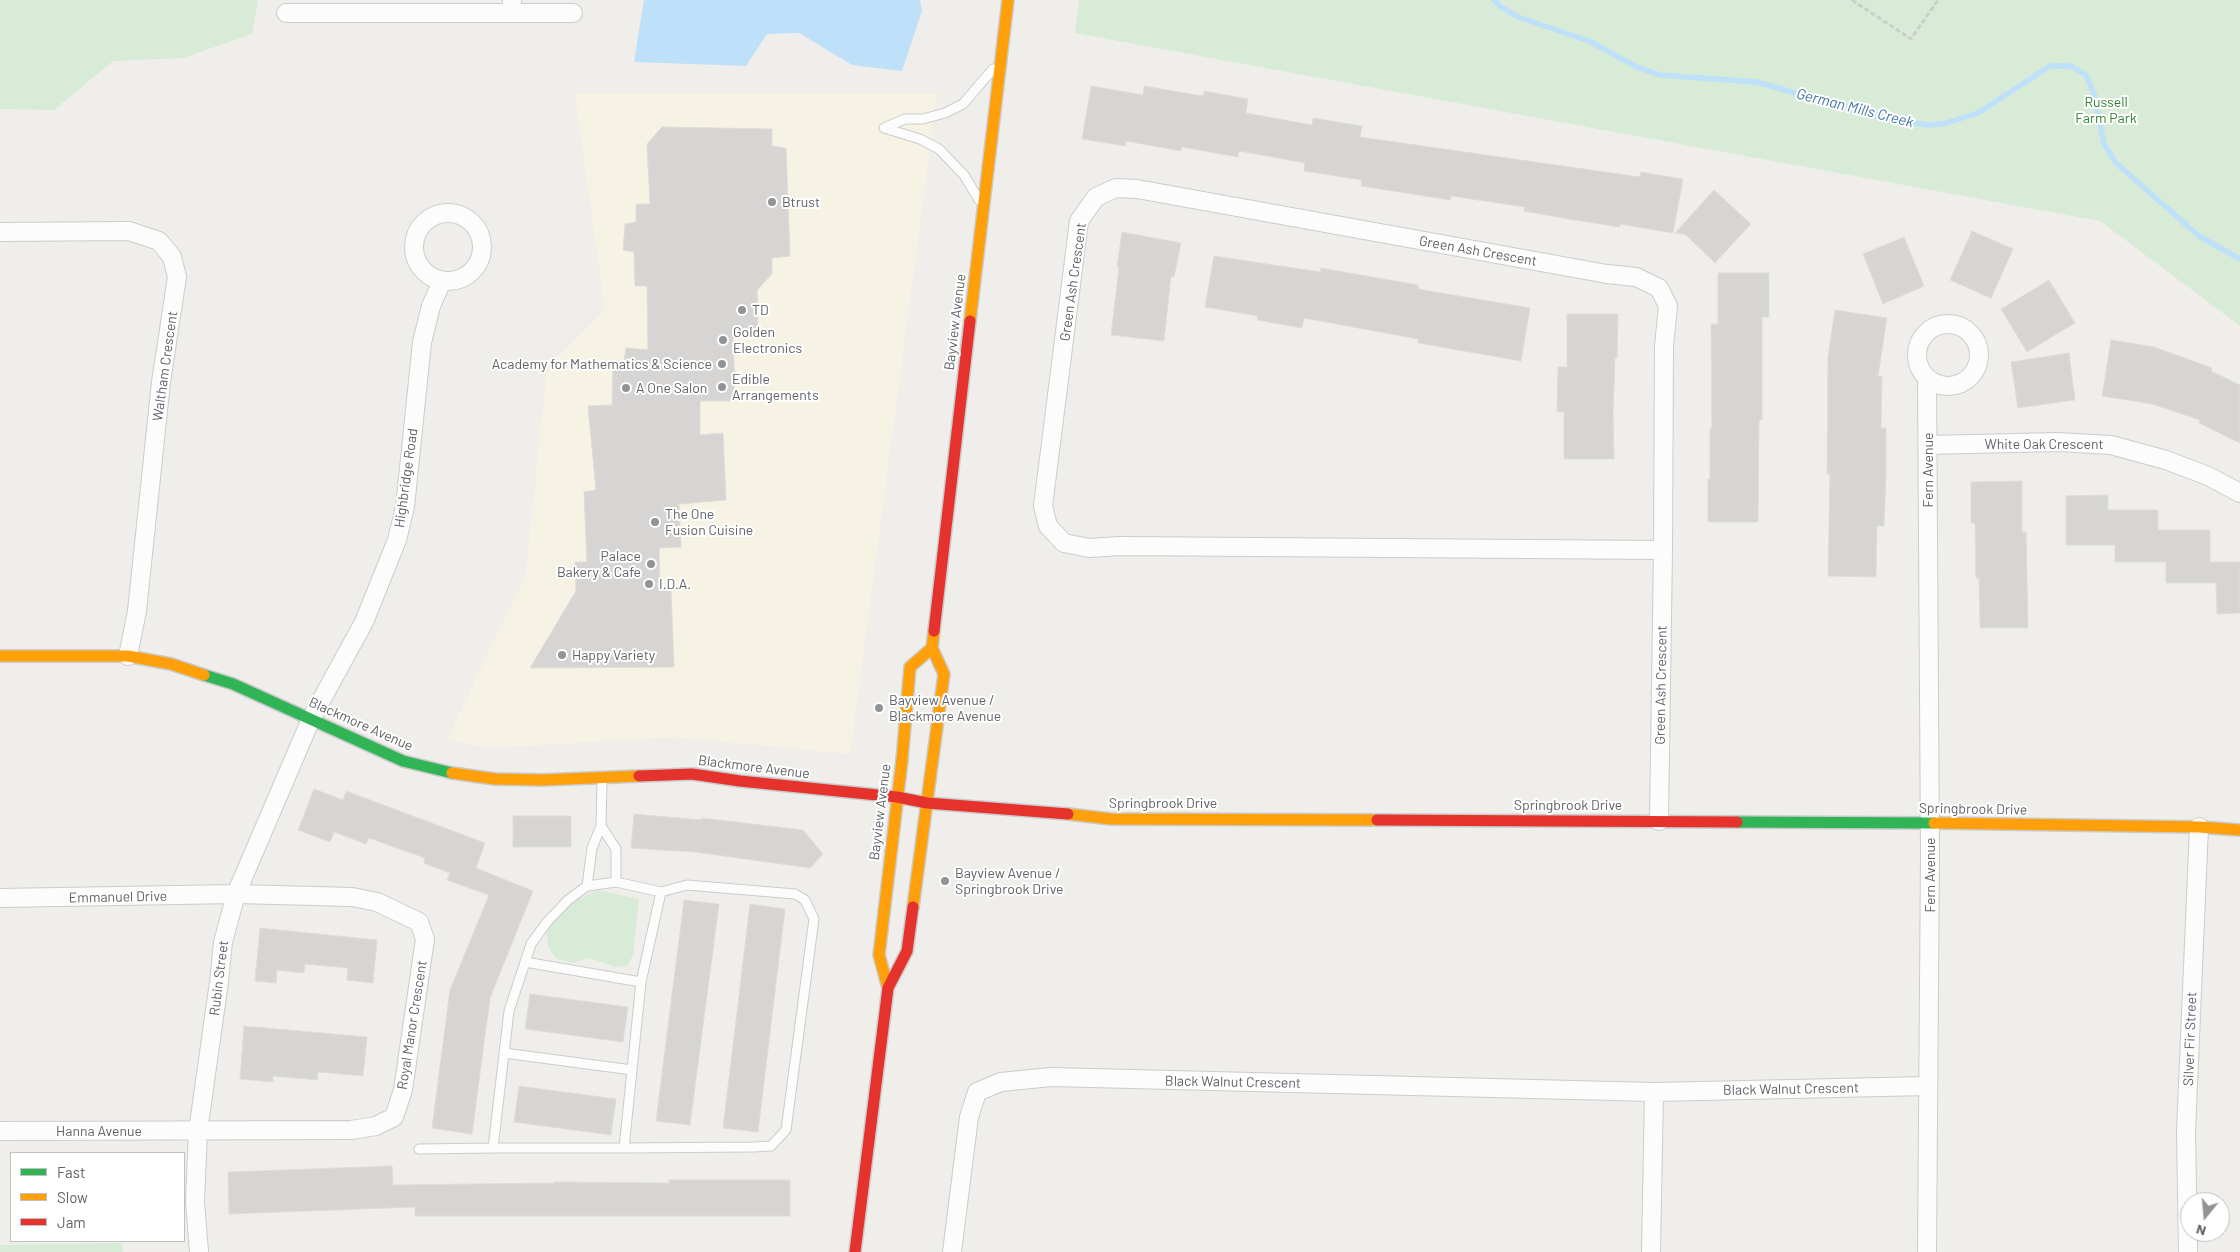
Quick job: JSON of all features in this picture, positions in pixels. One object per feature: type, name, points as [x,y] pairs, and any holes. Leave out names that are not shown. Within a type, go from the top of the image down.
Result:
[{"type":"street","name":"Bayview Avenue","points":[[855,1252],[888,988],[907,951],[944,674],[932,648],[1008,0]]},
{"type":"street","points":[[286,13],[364,6],[511,6],[573,13]]},
{"type":"street","name":"Green Ash Crescent","points":[[1659,821],[1663,550],[1664,346],[1668,306],[1659,288],[1636,277],[1607,274],[1137,189],[1116,188],[1096,197],[1079,221],[1043,506],[1048,526],[1064,543],[1089,548],[1130,546],[1663,550]]},
{"type":"street","name":"Waltham Crescent","points":[[0,232],[130,231],[159,241],[172,257],[177,277],[161,382],[137,611],[128,656]]},
{"type":"street","name":"Highbridge Road","points":[[311,719],[364,622],[397,540],[405,507],[422,342],[431,306],[442,281]]},
{"type":"street","name":"Fern Avenue","points":[[1926,378],[1930,823],[1927,1252]]},
{"type":"street","name":"White Oak Crescent","points":[[1928,445],[2058,442],[2111,445],[2166,460],[2208,476],[2240,493]]},
{"type":"street","name":"Bayview Avenue","points":[[888,988],[879,955],[898,797],[910,667],[932,648]]},
{"type":"street","name":"Blackmore Avenue","points":[[0,656],[128,656],[171,664],[233,684],[403,761],[447,772],[495,779],[602,778],[692,774],[898,797]]},
{"type":"street","name":"Rubin Street","points":[[199,1252],[195,1202],[198,1131],[223,942],[236,894],[311,719]]},
{"type":"street","name":"Springbrook Drive","points":[[898,797],[927,803],[1042,811],[1112,819],[1930,823],[2199,827],[2240,830]]},
{"type":"street","name":"Silver Fir Street","points":[[2188,1252],[2186,1131],[2199,827]]},
{"type":"street","name":"Emmanuel Drive","points":[[0,898],[236,894]]},
{"type":"street","name":"Royal Manor Crescent","points":[[198,1131],[351,1130],[376,1126],[394,1117],[403,1090],[425,939],[419,922],[377,902],[352,897],[236,894]]},
{"type":"street","name":"Black Walnut Crescent","points":[[952,1252],[969,1117],[977,1092],[1001,1082],[1051,1077],[1654,1092],[1928,1086]]},
{"type":"street","points":[[1650,1252],[1654,1092]]},
{"type":"street","name":"Hanna Avenue","points":[[0,1131],[198,1131]]},
{"type":"lane","points":[[984,208],[964,175],[939,149],[920,138],[884,128],[906,119],[922,119],[945,113],[963,104],[1001,60]]},
{"type":"lane","points":[[587,886],[592,848],[601,826],[602,778]]},
{"type":"lane","points":[[601,826],[616,849],[616,882]]},
{"type":"lane","points":[[420,1149],[771,1146],[786,1130],[814,919],[805,900],[794,894],[687,885],[661,892],[616,882],[587,886],[568,900],[531,944],[508,1011],[493,1148]]},
{"type":"lane","points":[[624,1148],[641,982],[661,892]]},
{"type":"lane","points":[[525,962],[641,982]]},
{"type":"lane","points":[[504,1053],[632,1070]]},
{"type":"path","points":[[1852,0],[1912,39],[1938,0]]},
{"type":"shaded area","points":[[575,94],[937,94],[850,754],[674,737],[490,748],[447,740],[526,574],[547,368],[605,310]]},
{"type":"green space","points":[[0,0],[258,0],[252,34],[183,58],[113,61],[54,110],[0,109]]},
{"type":"green space","name":"Russell Farm Park","points":[[1079,0],[2240,0],[2240,326],[2100,221],[1075,33]]},
{"type":"green space","points":[[597,890],[639,899],[633,955],[627,966],[616,967],[589,958],[573,963],[557,959],[548,947],[546,927],[569,904]]},
{"type":"green space","points":[[122,1243],[123,1252],[0,1252],[0,1245]]},
{"type":"water","points":[[644,0],[920,0],[922,11],[902,71],[852,65],[799,33],[767,34],[746,66],[634,62]]},
{"type":"building","points":[[1091,86],[1143,95],[1144,86],[1203,96],[1204,91],[1248,99],[1246,113],[1312,125],[1313,118],[1362,126],[1360,137],[1640,177],[1641,172],[1683,179],[1673,233],[1620,224],[1620,227],[1568,219],[1524,211],[1525,207],[1451,196],[1450,200],[1361,186],[1362,180],[1304,171],[1305,163],[1239,151],[1238,157],[1182,147],[1181,151],[1126,141],[1126,146],[1082,139]]},
{"type":"building","points":[[662,127],[772,129],[772,146],[786,148],[790,256],[772,258],[772,274],[757,290],[758,330],[733,332],[735,401],[700,401],[700,435],[723,433],[726,500],[679,504],[681,547],[659,548],[660,589],[671,589],[674,667],[530,668],[576,591],[575,562],[587,562],[584,492],[596,490],[588,406],[612,405],[613,363],[624,361],[626,348],[648,350],[647,286],[635,286],[634,252],[623,250],[625,224],[636,222],[636,204],[650,204],[647,144]]},
{"type":"building","points":[[1714,190],[1751,224],[1715,263],[1686,235],[1675,233]]},
{"type":"building","points":[[1972,231],[2013,249],[1991,298],[1950,280]]},
{"type":"building","points":[[1122,232],[1181,243],[1174,277],[1171,276],[1164,341],[1111,335]]},
{"type":"building","points":[[1904,237],[1924,286],[1883,304],[1863,254]]},
{"type":"building","points":[[1214,256],[1320,272],[1321,268],[1418,285],[1418,289],[1530,308],[1521,361],[1418,343],[1418,339],[1304,318],[1302,328],[1257,320],[1258,316],[1205,307]]},
{"type":"building","points":[[1718,273],[1769,273],[1769,317],[1762,317],[1762,420],[1759,420],[1758,522],[1708,522],[1710,428],[1712,428],[1711,324],[1718,324]]},
{"type":"building","points":[[2049,280],[2075,323],[2027,352],[2001,309]]},
{"type":"building","points":[[1835,310],[1887,318],[1878,376],[1882,376],[1881,428],[1886,428],[1886,474],[1884,526],[1877,526],[1876,577],[1828,576],[1830,474],[1827,474],[1828,357]]},
{"type":"building","points":[[1567,314],[1618,314],[1613,413],[1614,459],[1564,459],[1564,412],[1557,412],[1558,367],[1567,367]]},
{"type":"building","points":[[2111,340],[2154,347],[2212,368],[2211,371],[2240,385],[2240,443],[2199,423],[2200,420],[2152,404],[2102,396]]},
{"type":"building","points":[[2069,353],[2075,400],[2018,408],[2011,362]]},
{"type":"building","points":[[2022,481],[2022,532],[2026,532],[2028,628],[1980,628],[1979,578],[1976,578],[1975,523],[1971,523],[1971,482]]},
{"type":"building","points":[[2108,495],[2108,510],[2158,510],[2158,530],[2210,530],[2210,562],[2240,562],[2240,613],[2217,614],[2216,583],[2166,583],[2166,562],[2115,562],[2115,545],[2066,545],[2066,496]]},
{"type":"building","points":[[314,789],[343,800],[346,791],[485,843],[476,868],[533,891],[490,998],[472,1134],[432,1128],[450,990],[489,895],[447,880],[450,873],[424,863],[425,858],[369,838],[366,844],[334,832],[330,842],[298,830]]},
{"type":"building","points":[[634,814],[702,820],[702,818],[803,830],[823,854],[810,868],[695,852],[631,848]]},
{"type":"building","points":[[513,816],[571,816],[571,847],[513,847]]},
{"type":"building","points":[[684,900],[719,904],[690,1125],[656,1121]]},
{"type":"building","points":[[750,904],[785,909],[758,1132],[723,1128]]},
{"type":"building","points":[[260,928],[377,940],[373,983],[347,980],[348,968],[305,964],[304,973],[277,970],[276,983],[255,981]]},
{"type":"building","points":[[530,994],[628,1007],[623,1042],[525,1029]]},
{"type":"building","points":[[244,1026],[367,1037],[363,1076],[318,1072],[317,1080],[273,1076],[273,1082],[240,1079]]},
{"type":"building","points":[[519,1086],[616,1099],[611,1135],[514,1122]]},
{"type":"building","points":[[392,1166],[393,1185],[554,1182],[669,1183],[669,1180],[790,1180],[790,1216],[415,1216],[415,1207],[229,1214],[228,1172]]},
{"type":"waterway","name":"German Mills Creek","points":[[1494,0],[1501,7],[1518,17],[1589,41],[1637,67],[1660,75],[1757,82],[1876,116],[1926,125],[1943,124],[1978,113],[2050,66],[2071,66],[2086,75],[2094,94],[2104,144],[2116,163],[2199,236],[2240,259]]},
{"type":"traffic: fast","points":[[204,675],[233,684],[403,761],[452,773]]},
{"type":"traffic: fast","points":[[1737,822],[1934,823]]},
{"type":"traffic: slow","points":[[970,321],[1008,0]]},
{"type":"traffic: slow","points":[[913,907],[944,674],[932,648],[934,631]]},
{"type":"traffic: slow","points":[[888,988],[879,955],[902,760],[910,667],[932,648]]},
{"type":"traffic: slow","points":[[0,656],[128,656],[171,664],[204,675]]},
{"type":"traffic: slow","points":[[452,773],[495,779],[543,780],[639,776]]},
{"type":"traffic: slow","points":[[1068,814],[1111,819],[1377,820]]},
{"type":"traffic: slow","points":[[1934,823],[2199,827],[2240,830]]},
{"type":"traffic: jam","points":[[934,631],[970,321]]},
{"type":"traffic: jam","points":[[639,776],[692,774],[740,781],[897,797],[927,803],[1068,814]]},
{"type":"traffic: jam","points":[[1377,820],[1737,822]]},
{"type":"traffic: jam","points":[[855,1252],[888,988],[907,951],[913,907]]},
{"type":"place","name":"Btrust","points":[[772,202]]},
{"type":"place","name":"TD","points":[[742,310]]},
{"type":"place","name":"Golden Electronics","points":[[723,340]]},
{"type":"place","name":"Academy for Mathematics & Science","points":[[722,364]]},
{"type":"place","name":"Edible Arrangements","points":[[722,387]]},
{"type":"place","name":"A One Salon","points":[[626,388]]},
{"type":"place","name":"The One Fusion Cuisine","points":[[655,522]]},
{"type":"place","name":"Palace Bakery & Cafe","points":[[651,564]]},
{"type":"place","name":"I.D.A.","points":[[649,584]]},
{"type":"place","name":"Happy Variety","points":[[562,655]]},
{"type":"place","name":"Bayview Avenue / Blackmore Avenue","points":[[879,708]]},
{"type":"place","name":"Bayview Avenue / Springbrook Drive","points":[[945,881]]}]
